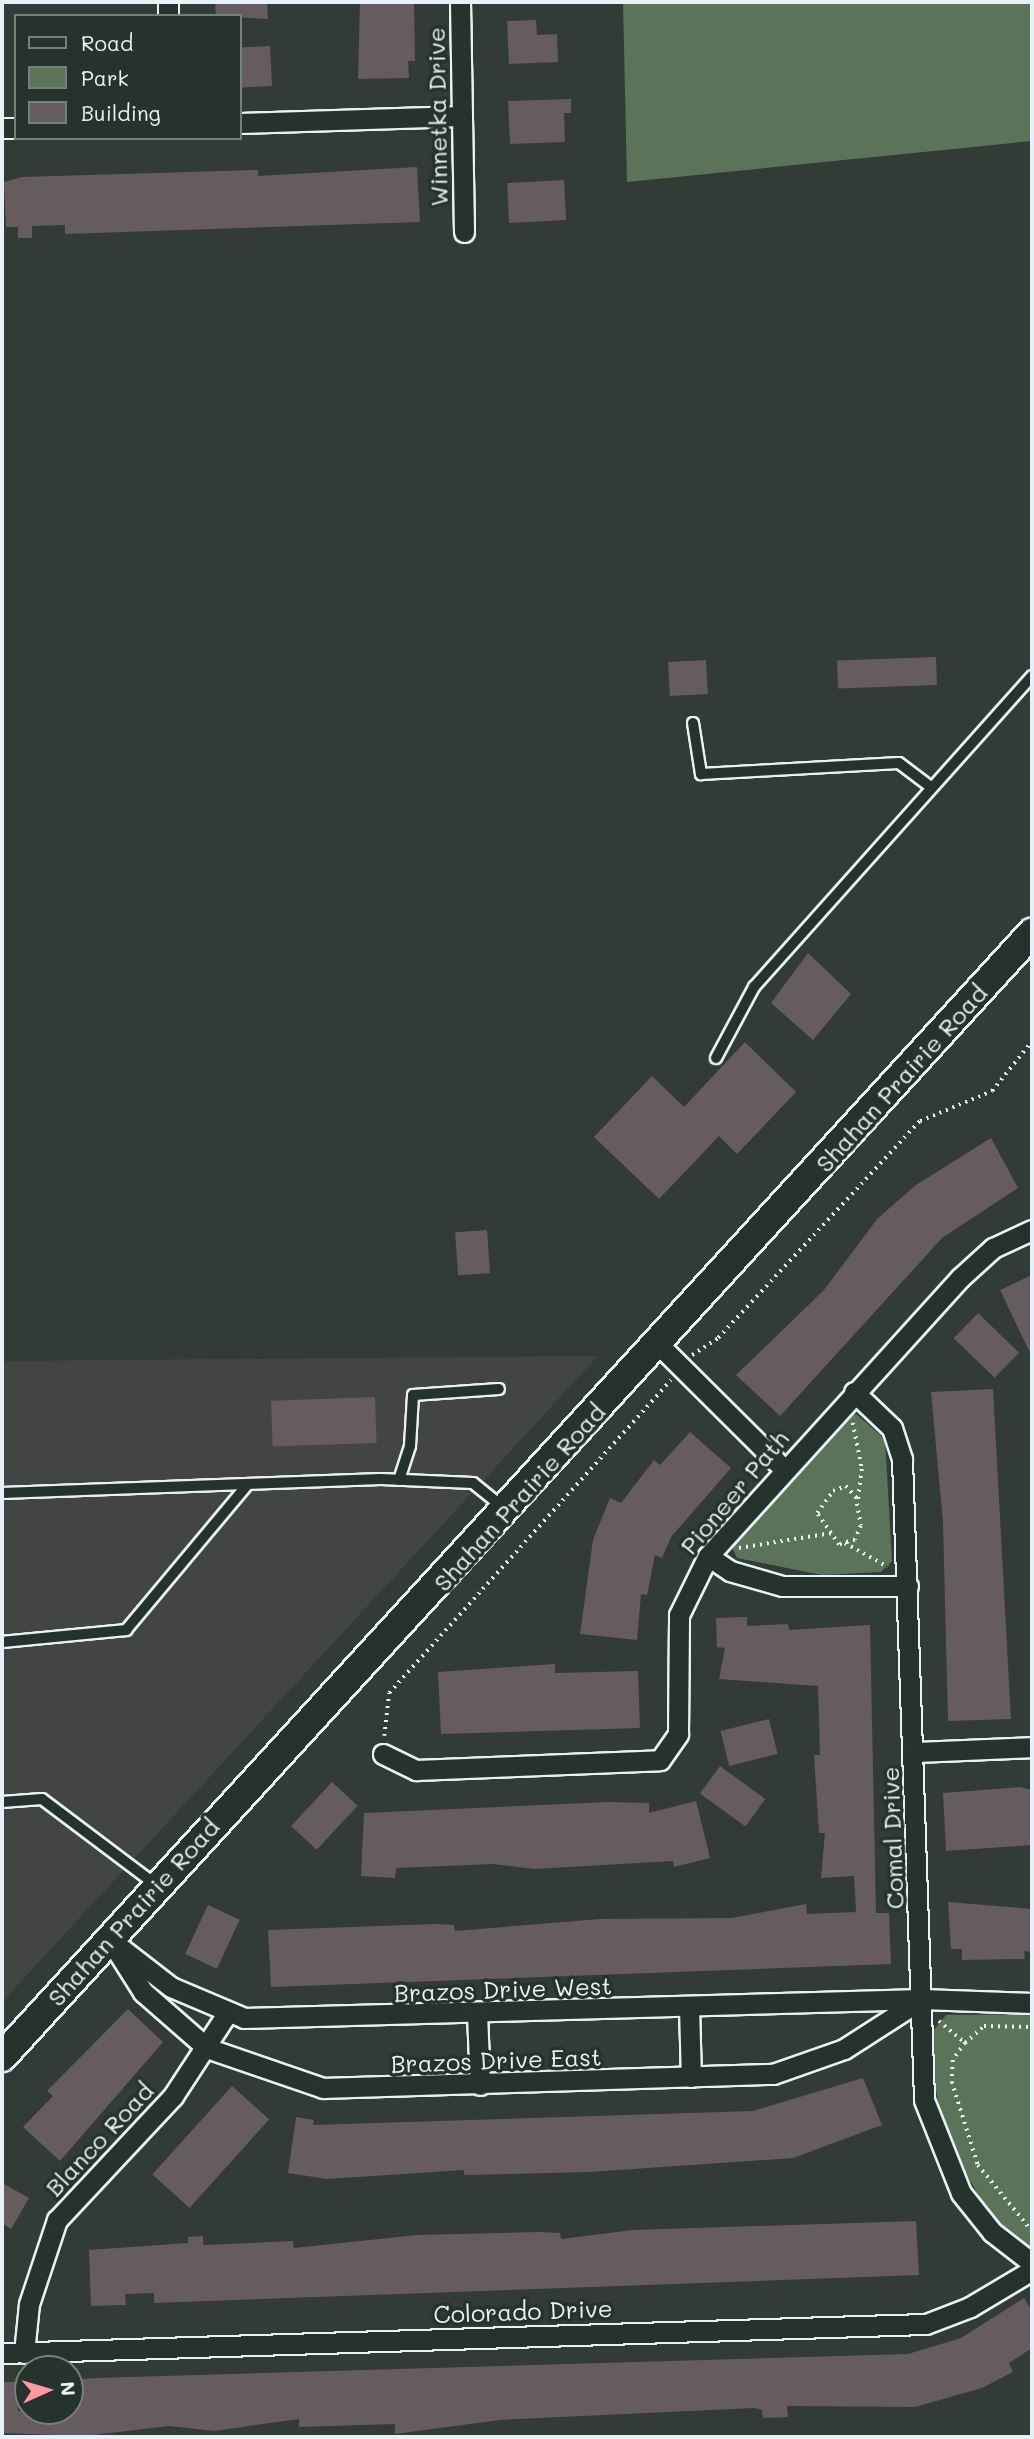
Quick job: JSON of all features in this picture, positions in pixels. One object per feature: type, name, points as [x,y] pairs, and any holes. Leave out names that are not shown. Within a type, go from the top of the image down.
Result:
[{"type":"street","name":"Winnetka Drive","points":[[460,2],[464,232]]},
{"type":"street","points":[[242,123],[461,116]]},
{"type":"street","name":"Shahan Prairie Road","points":[[2,2057],[156,1886],[507,1511],[1032,933]]},
{"type":"street","name":"Pioneer Path","points":[[383,1754],[416,1770],[660,1760],[678,1734],[680,1615],[708,1556],[784,1469],[960,1278],[993,1248],[1032,1230]]},
{"type":"street","points":[[659,1344],[784,1469]]},
{"type":"street","name":"Comal Drive","points":[[854,1392],[899,1441],[908,1586],[924,2100],[937,2144],[961,2193],[992,2232],[1032,2263]]},
{"type":"street","points":[[708,1556],[730,1571],[782,1587],[908,1586]]},
{"type":"street","points":[[914,1752],[1032,1747]]},
{"type":"street","name":"Brazos Drive West","points":[[109,1939],[171,1987],[228,2012],[292,2021],[922,1999],[1032,2003]]},
{"type":"street","name":"Brazos Drive East","points":[[109,1939],[143,1992],[207,2048],[323,2088],[691,2077],[806,2066],[922,1999]]},
{"type":"street","points":[[689,2007],[691,2077]]},
{"type":"street","name":"Blanco Road","points":[[24,2353],[29,2304],[57,2220],[173,2096],[207,2048],[228,2012]]},
{"type":"street","points":[[477,2014],[480,2085]]},
{"type":"street","name":"Colorado Drive","points":[[2,2353],[926,2324],[970,2307],[1032,2270]]},
{"type":"lane","points":[[716,1058],[754,987],[1032,676]]},
{"type":"lane","points":[[693,723],[701,774],[899,763],[932,788]]},
{"type":"lane","points":[[399,1480],[410,1446],[413,1395],[499,1389]]},
{"type":"lane","points":[[2,1493],[399,1480],[473,1483],[507,1511]]},
{"type":"lane","points":[[2,1642],[126,1630],[248,1484]]},
{"type":"lane","points":[[2,1802],[42,1800],[156,1886]]},
{"type":"path","points":[[845,1543],[859,1534],[858,1503],[862,1469],[852,1418]]},
{"type":"path","points":[[858,1503],[846,1486],[833,1491],[817,1513],[832,1533],[845,1543],[889,1567]]},
{"type":"path","points":[[733,1549],[832,1533]]},
{"type":"path","points":[[939,2021],[965,2043]]},
{"type":"path","points":[[1032,2028],[984,2026],[965,2043],[954,2060],[952,2082],[961,2125],[978,2165],[1032,2231]]},
{"type":"shaded area","points":[[598,1356],[2,2002],[2,1361]]},
{"type":"green space","points":[[623,2],[1032,2],[1032,141],[627,182]]},
{"type":"green space","points":[[856,1414],[885,1439],[892,1561],[881,1572],[822,1575],[737,1558],[729,1541],[846,1416]]},
{"type":"green space","points":[[1032,2014],[1032,2255],[993,2221],[946,2138],[935,2086],[933,2031],[946,2015]]},
{"type":"building","points":[[215,2],[267,2],[268,19],[242,18],[242,14],[216,14]]},
{"type":"building","points":[[360,2],[414,2],[415,61],[408,61],[409,78],[358,79]]},
{"type":"building","points":[[536,20],[537,35],[557,34],[558,62],[509,64],[507,21]]},
{"type":"building","points":[[270,46],[272,86],[242,88],[242,47]]},
{"type":"building","points":[[571,99],[571,113],[564,113],[565,142],[510,144],[508,101]]},
{"type":"building","points":[[417,167],[420,222],[65,234],[65,225],[32,226],[32,238],[18,238],[18,227],[6,227],[4,182],[22,177],[258,170],[258,176]]},
{"type":"building","points":[[564,180],[566,220],[509,223],[507,183]]},
{"type":"building","points":[[936,657],[937,685],[838,688],[837,660]]},
{"type":"building","points":[[706,660],[708,694],[670,696],[668,662]]},
{"type":"building","points":[[808,953],[851,994],[813,1040],[771,1003]]},
{"type":"building","points":[[745,1042],[796,1092],[737,1154],[719,1136],[659,1199],[594,1137],[652,1076],[684,1107]]},
{"type":"building","points":[[991,1138],[1018,1188],[942,1238],[780,1416],[736,1375],[824,1290],[878,1218],[916,1185]]},
{"type":"building","points":[[487,1230],[490,1273],[458,1275],[455,1232]]},
{"type":"building","points":[[1032,1275],[1032,1357],[1000,1290]]},
{"type":"building","points":[[978,1313],[1019,1353],[995,1378],[954,1338]]},
{"type":"building","points":[[993,1389],[1011,1719],[948,1721],[943,1522],[931,1392]]},
{"type":"building","points":[[375,1397],[377,1443],[273,1447],[271,1401]]},
{"type":"building","points":[[690,1432],[731,1468],[671,1537],[662,1558],[655,1555],[647,1595],[641,1594],[637,1640],[580,1634],[593,1540],[610,1498],[621,1503],[654,1460],[660,1465]]},
{"type":"building","points":[[747,1617],[747,1626],[788,1624],[789,1630],[870,1625],[876,1913],[889,1913],[891,1964],[271,1987],[268,1930],[435,1924],[454,1925],[455,1931],[600,1919],[732,1918],[806,1904],[807,1914],[856,1912],[854,1876],[821,1878],[825,1833],[819,1833],[814,1755],[820,1755],[818,1686],[719,1679],[725,1648],[717,1647],[716,1618]]},
{"type":"building","points":[[555,1664],[555,1673],[638,1671],[640,1728],[441,1734],[438,1672]]},
{"type":"building","points":[[769,1719],[778,1754],[729,1766],[720,1731]]},
{"type":"building","points":[[720,1766],[765,1799],[745,1826],[700,1794]]},
{"type":"building","points":[[332,1782],[358,1806],[317,1850],[291,1826]]},
{"type":"building","points":[[1020,1787],[1032,1790],[1032,1845],[946,1851],[943,1793]]},
{"type":"building","points":[[696,1801],[710,1858],[674,1867],[673,1861],[534,1869],[493,1864],[396,1868],[395,1878],[361,1876],[364,1813],[608,1802],[649,1803],[649,1813]]},
{"type":"building","points":[[948,1902],[1032,1909],[1032,1952],[1024,1951],[1025,1959],[962,1960],[962,1949],[951,1949]]},
{"type":"building","points":[[208,1905],[240,1920],[217,1969],[185,1954]]},
{"type":"building","points":[[128,2009],[163,2042],[60,2161],[23,2127],[53,2096],[47,2091]]},
{"type":"building","points":[[863,2078],[882,2125],[793,2158],[589,2172],[464,2175],[464,2170],[327,2179],[288,2173],[296,2117],[314,2120],[313,2125],[753,2111]]},
{"type":"building","points":[[232,2086],[269,2119],[190,2208],[152,2174]]},
{"type":"building","points":[[2,2183],[29,2198],[11,2229],[2,2223]]},
{"type":"building","points":[[916,2221],[919,2275],[154,2303],[154,2293],[125,2294],[126,2305],[91,2306],[89,2250],[188,2243],[188,2237],[203,2236],[203,2245],[293,2241],[294,2248],[417,2235],[539,2232],[560,2233],[561,2239],[633,2230]]},
{"type":"building","points":[[1024,2298],[1032,2311],[1032,2348],[1009,2363],[1013,2372],[982,2388],[915,2407],[787,2406],[788,2417],[763,2418],[762,2410],[754,2408],[500,2420],[395,2434],[395,2424],[299,2427],[299,2419],[214,2431],[169,2426],[85,2436],[2,2433],[2,2382],[14,2382],[14,2425],[84,2425],[84,2379],[908,2354],[961,2338]]}]
